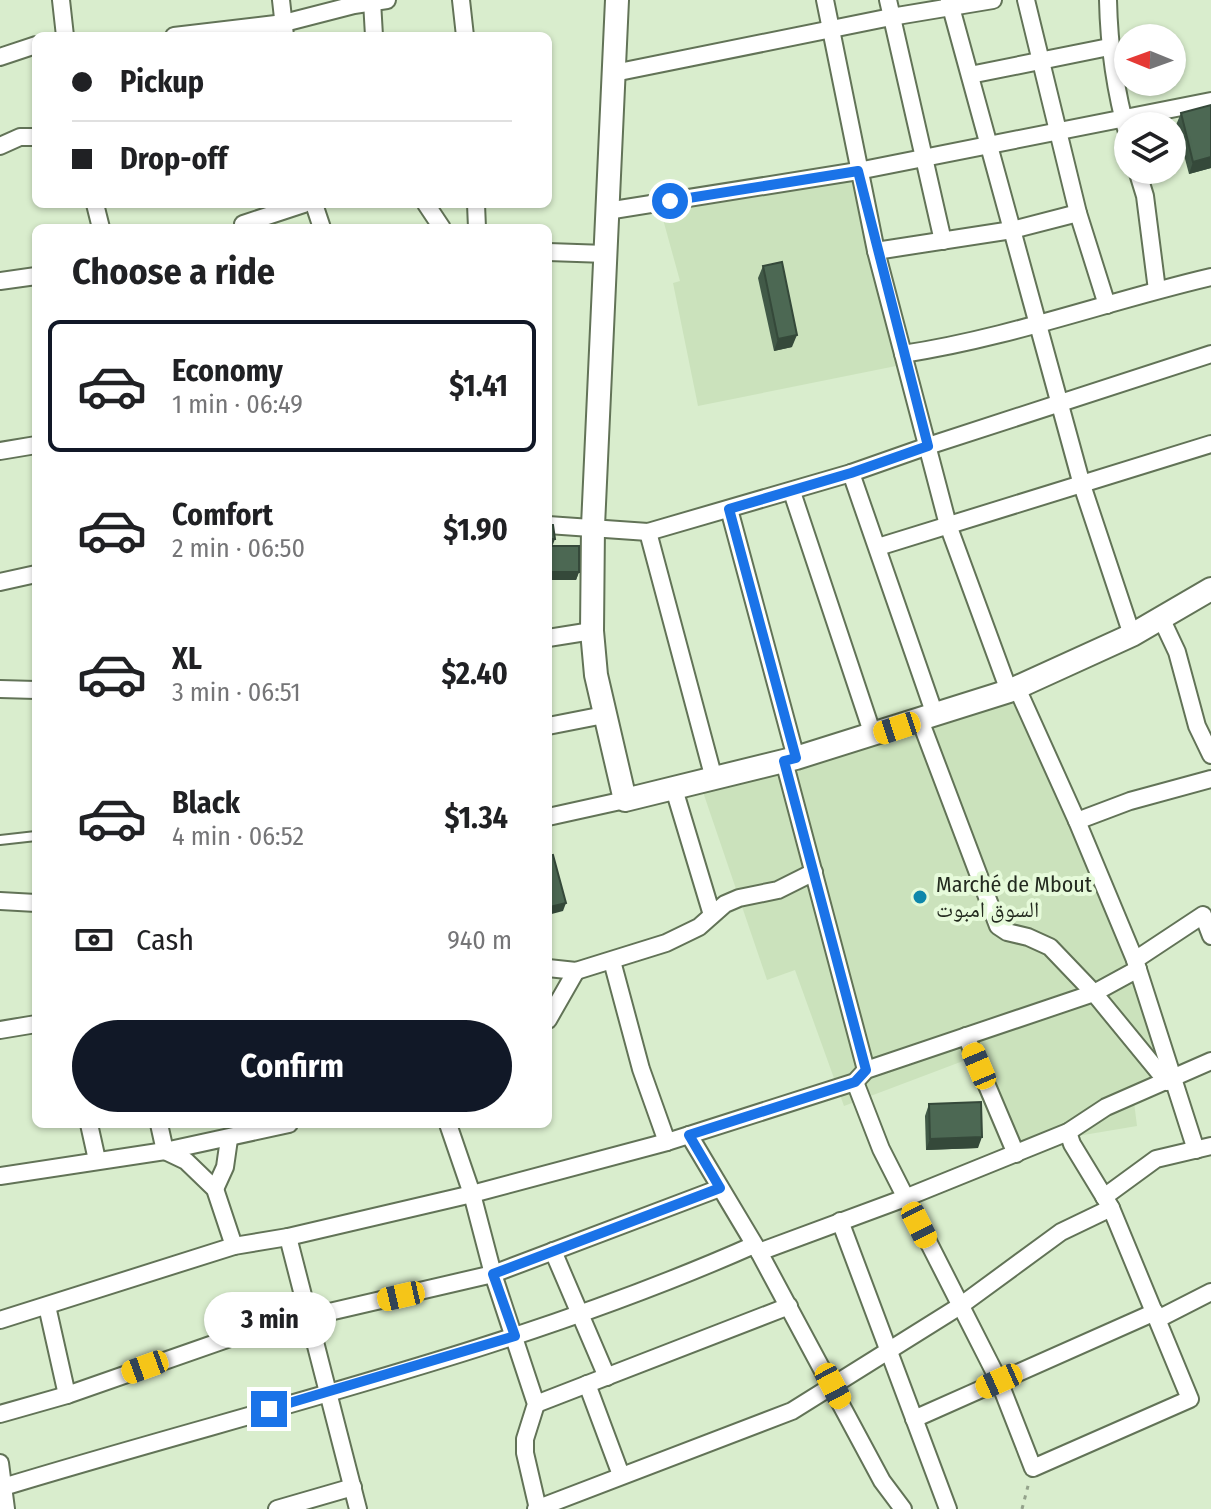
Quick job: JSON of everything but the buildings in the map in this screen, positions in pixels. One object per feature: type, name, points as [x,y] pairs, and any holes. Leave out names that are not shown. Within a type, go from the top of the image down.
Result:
[{"type":"main road","points":[[617,0],[593,526],[592,631],[596,675],[625,800],[790,760],[1013,689],[1132,635],[1211,589]]},
{"type":"street","points":[[61,0],[65,32]]},
{"type":"street","points":[[281,0],[285,30]]},
{"type":"street","points":[[461,0],[465,32]]},
{"type":"street","points":[[449,1128],[536,1404],[525,1439],[525,1453],[537,1509],[778,1418],[889,1353],[960,1306],[1061,1232],[1108,1202],[1156,1159],[1206,1151],[1171,1080],[1136,965],[1077,821],[1013,689],[948,525],[876,251],[825,0]]},
{"type":"street","points":[[614,73],[830,29],[890,8],[993,0]]},
{"type":"street","points":[[1026,0],[1078,213],[1107,305]]},
{"type":"street","points":[[1108,0],[1109,47],[1122,112]]},
{"type":"street","points":[[248,32],[285,30],[380,1],[375,32]]},
{"type":"street","points":[[950,4],[1082,485],[1132,635]]},
{"type":"street","points":[[890,8],[943,241]]},
{"type":"street","points":[[0,57],[32,46]]},
{"type":"street","points":[[970,75],[1109,47]]},
{"type":"street","points":[[1154,112],[1211,101]]},
{"type":"street","points":[[607,211],[858,171],[1114,120]]},
{"type":"street","points":[[0,146],[20,137],[32,137]]},
{"type":"street","points":[[1141,184],[1157,290]]},
{"type":"street","points":[[243,224],[292,208]]},
{"type":"street","points":[[876,251],[1012,230],[1078,213]]},
{"type":"street","points":[[552,252],[606,254]]},
{"type":"street","points":[[0,281],[32,277]]},
{"type":"street","points":[[903,354],[961,346],[1211,277]]},
{"type":"street","points":[[552,525],[648,532],[792,492],[1211,354]]},
{"type":"street","points":[[878,547],[1211,444]]},
{"type":"street","points":[[0,451],[32,446]]},
{"type":"street","points":[[851,473],[878,547],[928,718],[998,926],[1050,947],[1171,1080]]},
{"type":"street","points":[[792,492],[873,735]]},
{"type":"street","points":[[729,509],[790,760],[861,1076],[881,1149],[999,1381],[1033,1468],[1190,1399],[1108,1202],[1072,1144],[1068,1132]]},
{"type":"street","points":[[648,532],[714,779]]},
{"type":"street","points":[[1,577],[32,574]]},
{"type":"street","points":[[1161,618],[1177,652],[1197,726],[1211,755]]},
{"type":"street","points":[[552,637],[592,631]]},
{"type":"street","points":[[0,689],[32,690]]},
{"type":"street","points":[[552,725],[604,715]]},
{"type":"street","points":[[1077,821],[1130,801],[1211,779]]},
{"type":"street","points":[[674,789],[712,915]]},
{"type":"street","points":[[552,816],[625,800]]},
{"type":"street","points":[[552,968],[576,971],[684,935],[725,904],[778,890],[814,872]]},
{"type":"street","points":[[0,901],[32,903]]},
{"type":"street","points":[[0,1320],[234,1246],[288,1237],[472,1194],[667,1142],[1094,993],[1203,915],[1211,936]]},
{"type":"street","points":[[612,961],[641,1069],[667,1142]]},
{"type":"street","points":[[552,1013],[576,971]]},
{"type":"street","points":[[0,1030],[32,1025]]},
{"type":"street","points":[[966,1036],[1016,1154]]},
{"type":"street","points":[[2,1487],[515,1336],[905,1198],[1068,1132],[1098,1111],[1211,1061]]},
{"type":"street","points":[[90,1128],[97,1160]]},
{"type":"street","points":[[160,1128],[165,1151]]},
{"type":"street","points":[[0,1176],[165,1151],[266,1128]]},
{"type":"street","points":[[215,1189],[237,1133]]},
{"type":"street","points":[[689,1135],[789,1306],[882,1481],[903,1509]]},
{"type":"street","points":[[165,1151],[186,1161],[215,1189],[234,1246]]},
{"type":"street","points":[[0,1414],[67,1395],[223,1339],[493,1274],[720,1188]]},
{"type":"street","points":[[840,1221],[948,1509]]},
{"type":"street","points":[[288,1237],[358,1509]]},
{"type":"street","points":[[553,1251],[607,1377]]},
{"type":"street","points":[[914,1419],[1211,1292]]},
{"type":"street","points":[[47,1306],[67,1395]]},
{"type":"street","points":[[536,1404],[789,1306]]},
{"type":"street","points":[[587,1384],[621,1475]]},
{"type":"street","points":[[0,1463],[6,1509]]},
{"type":"street","points":[[277,1509],[353,1487]]},
{"type":"lane","points":[[0,840],[32,836]]},
{"type":"path","points":[[1022,1509],[1033,1468]]},
{"type":"shaded area","points":[[854,181],[896,366],[698,406],[673,283],[680,281],[661,212]]},
{"type":"shaded area","name":"Marché de Mbout السوق امبوت","points":[[1011,696],[1072,823],[1135,979],[1165,1072],[1156,1080],[1132,1086],[1137,1126],[1018,1146],[979,1055],[844,1106],[795,970],[767,980],[703,792]]},
{"type":"place","name":"Marché de Mbout السوق امبوت","points":[[920,897]]},
{"type":"route","points":[[269,1409],[515,1336],[493,1274],[720,1188],[689,1135],[855,1082],[866,1070],[784,761],[796,758],[729,509],[792,492],[928,446],[858,171],[670,201]]}]
